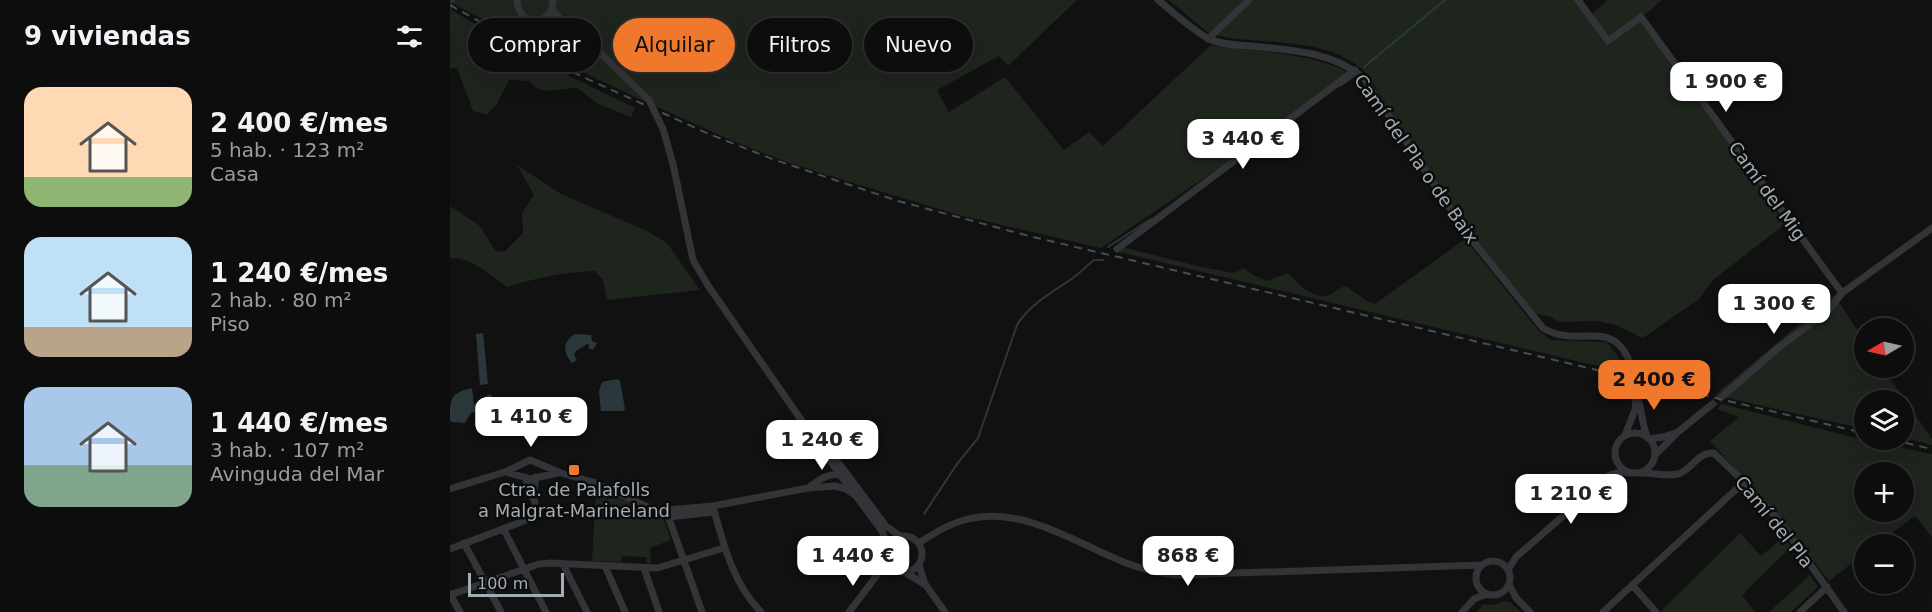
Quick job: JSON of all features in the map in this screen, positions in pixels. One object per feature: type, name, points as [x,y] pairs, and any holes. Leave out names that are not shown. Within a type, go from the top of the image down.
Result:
[{"type":"street","points":[[517,0],[517,8],[526,18]]},
{"type":"street","points":[[544,18],[552,9],[553,0]]},
{"type":"street","name":"Camí del Pla o de Baix","points":[[1158,0],[1208,39],[1224,44],[1299,51],[1325,56],[1355,70],[1364,78],[1467,234],[1542,328],[1552,334],[1566,337],[1595,335],[1610,338],[1625,351],[1633,371]]},
{"type":"street","points":[[1208,39],[1249,0]]},
{"type":"street","name":"Camí del Mig","points":[[1578,0],[1608,41],[1641,17],[1842,293]]},
{"type":"street","points":[[552,9],[559,18]]},
{"type":"street","points":[[601,54],[649,100],[663,129],[673,164],[693,260],[709,286],[800,418],[825,444],[886,526],[900,536]]},
{"type":"street","points":[[1116,249],[1355,70]]},
{"type":"street","points":[[1724,395],[1778,348],[1829,310],[1842,293],[1932,228]]},
{"type":"street","points":[[1610,475],[1616,445],[1625,435],[1635,410],[1636,391],[1645,431],[1654,447],[1655,457],[1663,474]]},
{"type":"street","points":[[1530,612],[1516,598],[1509,584],[1508,570],[1516,557],[1610,475],[1621,472],[1639,473],[1648,468],[1678,432],[1710,406]]},
{"type":"street","points":[[1625,435],[1637,433],[1649,438],[1663,437],[1678,432]]},
{"type":"street","points":[[813,433],[826,457],[882,531],[888,546]]},
{"type":"street","points":[[825,444],[840,475],[840,480],[835,486]]},
{"type":"street","name":"Camí del Pla","points":[[1639,473],[1672,475],[1683,471],[1700,455],[1712,452],[1744,482],[1780,522],[1844,612]]},
{"type":"street","points":[[824,478],[829,466],[826,457]]},
{"type":"street","points":[[1615,457],[1618,464],[1630,473]]},
{"type":"street","points":[[450,489],[505,472],[530,460],[592,482],[668,514],[714,509],[808,488],[835,486],[846,489],[856,496]]},
{"type":"street","points":[[450,549],[529,519],[535,510],[522,468],[524,463]]},
{"type":"street","points":[[534,503],[536,477],[540,470],[538,464]]},
{"type":"street","points":[[505,472],[530,478],[561,472]]},
{"type":"street","points":[[808,488],[834,474],[846,477],[858,494],[864,497]]},
{"type":"street","points":[[1603,612],[1744,482]]},
{"type":"street","points":[[714,509],[724,549],[742,586],[761,612]]},
{"type":"street","points":[[668,514],[702,612]]},
{"type":"street","points":[[919,543],[944,527],[962,521],[1002,518],[1037,524],[1136,567],[1175,575],[1467,567],[1491,561],[1501,563],[1516,557]]},
{"type":"street","points":[[504,530],[546,612]]},
{"type":"street","points":[[906,573],[919,565],[923,553],[919,543],[907,536],[900,536],[888,546],[887,562],[893,569],[906,573],[925,584]]},
{"type":"street","points":[[464,543],[501,612]]},
{"type":"street","points":[[460,612],[450,595],[539,564],[657,568],[724,549]]},
{"type":"street","points":[[849,612],[887,562]]},
{"type":"street","points":[[1501,563],[1508,570]]},
{"type":"street","points":[[563,564],[587,612]]},
{"type":"street","points":[[919,565],[925,584],[945,612]]},
{"type":"street","points":[[1474,599],[1476,581],[1482,565]]},
{"type":"street","points":[[605,566],[625,612]]},
{"type":"street","points":[[644,567],[659,612]]},
{"type":"street","points":[[1467,567],[1486,594]]},
{"type":"street","points":[[876,576],[893,569]]},
{"type":"street","points":[[1464,611],[1474,599],[1486,594],[1494,596],[1502,593],[1509,584]]},
{"type":"street","points":[[1632,585],[1656,612]]},
{"type":"street","points":[[1800,612],[1827,588]]},
{"type":"street","points":[[1502,593],[1516,598]]},
{"type":"shaded area","points":[[450,0],[1077,0],[1008,66],[999,56],[973,70],[973,18],[864,18],[864,72],[970,72],[937,90],[949,112],[1005,77],[1064,150],[1089,132],[1103,146],[1211,45],[1316,60],[1348,72],[1235,157],[1101,248],[959,215],[784,161],[635,97],[583,72],[601,72],[601,18],[480,18],[454,4],[451,10],[468,20],[468,72],[561,72],[635,108],[631,117],[598,104],[577,88],[545,90],[534,86],[530,81],[509,80],[496,105],[487,115],[473,111],[457,68],[450,68]]},
{"type":"shaded area","points":[[1169,0],[1579,0],[1589,16],[1608,0],[1662,0],[1642,17],[1785,224],[1713,280],[1699,299],[1643,338],[1616,325],[1597,321],[1559,322],[1551,317],[1534,313],[1470,233],[1367,74],[1334,53],[1316,47],[1238,39],[1207,32]]},
{"type":"shaded area","points":[[517,165],[561,194],[647,231],[667,243],[700,290],[607,300],[603,280],[595,271],[550,276],[507,287],[466,260],[450,258],[450,206],[480,226],[496,252],[505,251],[523,233],[522,213],[534,195]]},
{"type":"shaded area","points":[[1465,239],[1538,330],[1551,340],[1607,342],[1619,358],[1623,372],[1118,252],[1122,247],[1233,273],[1244,268],[1267,281],[1288,273],[1301,286],[1318,296],[1329,295],[1346,286],[1375,304]]},
{"type":"shaded area","points":[[1834,295],[1854,325],[1854,378],[1890,378],[1898,390],[1854,390],[1854,427],[1715,395]]},
{"type":"shaded area","points":[[483,333],[488,384],[480,385],[476,334]]},
{"type":"shaded area","points":[[575,334],[591,335],[592,341],[597,343],[593,350],[588,348],[590,345],[587,344],[576,351],[574,355],[577,360],[572,363],[565,348],[568,340]]},
{"type":"shaded area","points":[[618,379],[625,409],[623,411],[601,411],[599,391],[602,382]]},
{"type":"shaded area","points":[[472,388],[474,404],[491,394],[494,409],[471,413],[465,423],[452,422],[450,413],[453,398],[459,392]]},
{"type":"shaded area","points":[[1722,404],[1854,437],[1854,450],[1913,450],[1932,454],[1932,537],[1914,517],[1914,462],[1854,462],[1854,522],[1907,522],[1891,534],[1854,534],[1854,562],[1829,581],[1775,512],[1710,441],[1739,417],[1717,409]]},
{"type":"shaded area","points":[[503,407],[522,417],[522,430],[500,430],[497,427],[496,417]]},
{"type":"shaded area","points":[[1914,413],[1932,439],[1932,445],[1914,440]]},
{"type":"shaded area","points":[[546,414],[550,421],[546,431],[539,423],[533,429],[529,427],[525,419],[527,415]]},
{"type":"shaded area","points":[[596,489],[654,513],[665,522],[671,540],[650,548],[651,563],[647,563],[646,557],[622,556],[621,562],[592,561]]},
{"type":"shaded area","points":[[1740,533],[1761,556],[1784,537],[1791,547],[1742,595],[1755,612],[1660,612]]},
{"type":"shaded area","points":[[1810,575],[1818,587],[1791,612],[1769,612]]},
{"type":"shaded area","points":[[1505,601],[1510,602],[1521,612],[1477,612],[1483,604],[1493,605]]},
{"type":"waterway","points":[[450,2],[454,0]]},
{"type":"waterway","points":[[1364,67],[1445,0]]},
{"type":"waterway","points":[[1340,86],[1354,76]]},
{"type":"waterway","points":[[1108,247],[1151,219]]},
{"type":"waterway","points":[[924,514],[957,464],[978,438],[1021,319],[1038,302],[1072,279],[1094,260],[1103,260]]},
{"type":"tunnel","points":[[1633,371],[1636,388]]},
{"type":"tunnel","points":[[1710,406],[1724,395]]},
{"type":"railway","points":[[450,5],[561,67],[709,134],[775,160],[898,201],[1029,236],[1854,431]]},
{"type":"railway","points":[[1914,445],[1932,449]]},
{"type":"place","name":"Ctra. de Palafolls a Malgrat-Marineland","points":[[574,470]]}]
